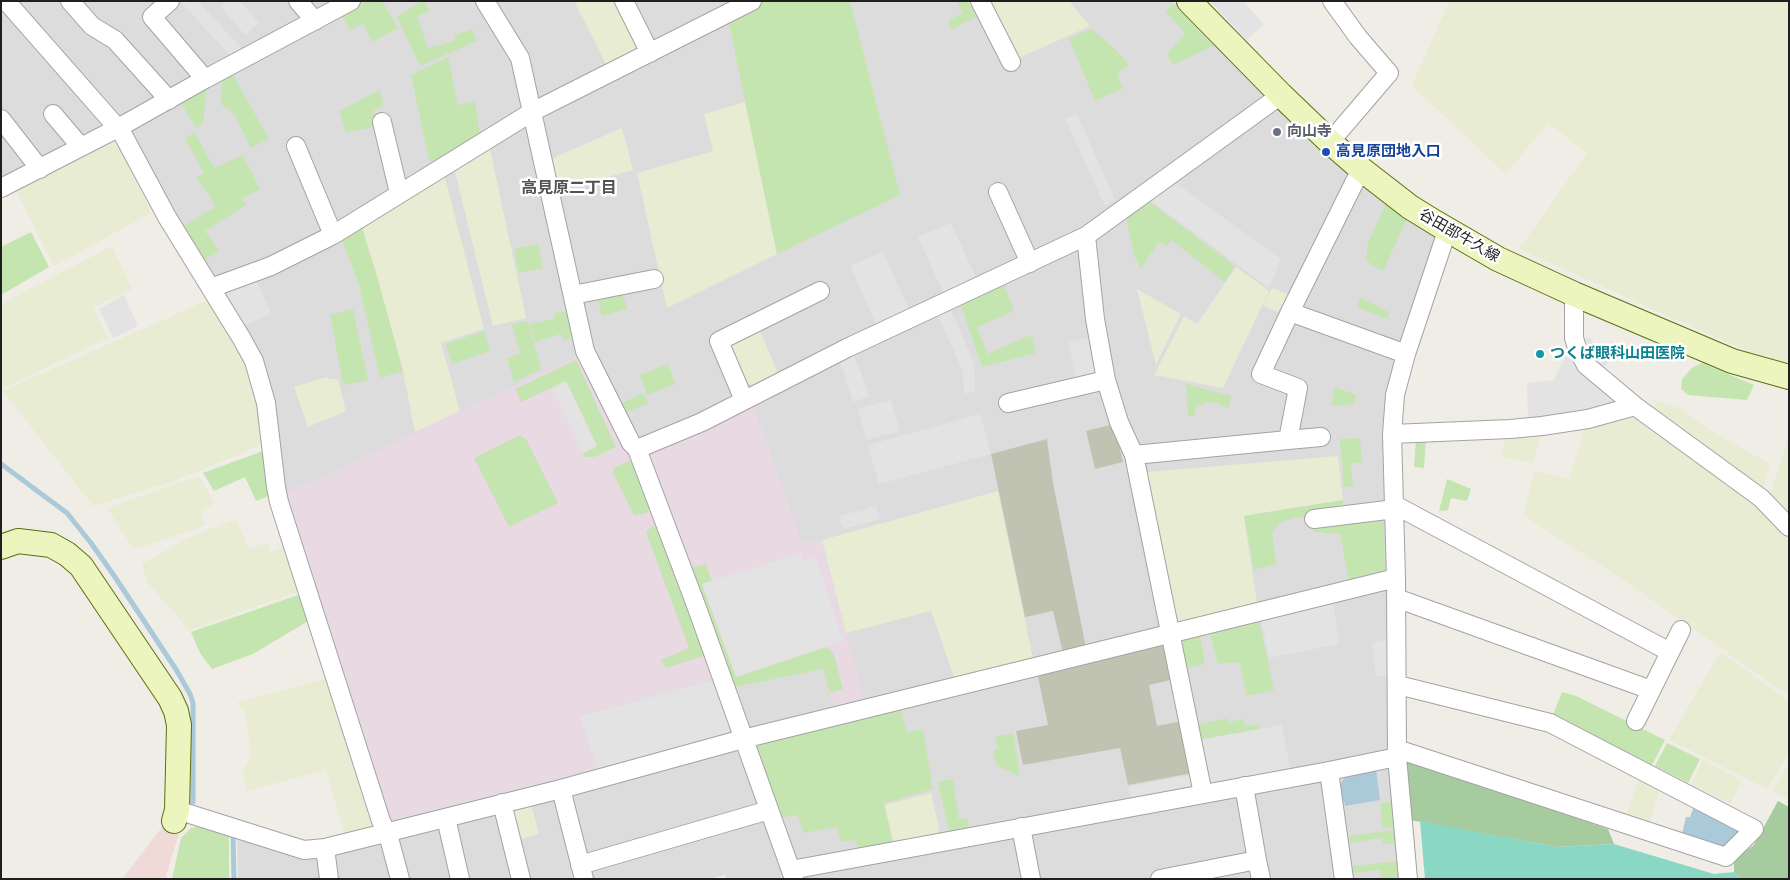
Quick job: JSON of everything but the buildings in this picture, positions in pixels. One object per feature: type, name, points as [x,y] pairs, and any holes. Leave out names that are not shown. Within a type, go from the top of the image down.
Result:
[{"type":"main road","name":"谷田部牛久線","points":[[1189,1],[1280,95],[1361,170],[1410,207],[1447,231],[1498,259],[1574,294],[1732,361],[1789,377]]},
{"type":"main road","points":[[1,547],[18,541],[51,546],[67,554],[81,566],[170,698],[176,711],[179,725],[176,816]]},
{"type":"street","points":[[6,1],[118,128],[167,217],[254,361],[266,403],[276,486],[280,502],[400,879]]},
{"type":"street","points":[[70,1],[92,26],[115,40],[169,100]]},
{"type":"street","points":[[170,1],[152,18],[205,79]]},
{"type":"street","points":[[298,1],[315,21]]},
{"type":"street","points":[[1,188],[81,148],[205,79],[352,1]]},
{"type":"street","points":[[485,1],[520,58],[585,351],[631,443],[637,449],[697,608],[792,874],[1021,828],[1328,771],[1397,753],[1726,857],[1754,829],[1550,723],[1398,685]]},
{"type":"street","points":[[624,1],[650,53]]},
{"type":"street","points":[[980,1],[1011,62]]},
{"type":"street","points":[[1330,142],[1389,73],[1358,37],[1332,1]]},
{"type":"street","points":[[210,288],[271,266],[333,235],[532,112],[748,2]]},
{"type":"street","points":[[637,449],[702,422],[847,348],[1086,236],[1280,95]]},
{"type":"street","points":[[53,114],[81,148]]},
{"type":"street","points":[[1,119],[40,169]]},
{"type":"street","points":[[382,122],[399,193]]},
{"type":"street","points":[[296,146],[333,235]]},
{"type":"street","points":[[1288,440],[1298,388],[1260,374],[1361,170]]},
{"type":"street","points":[[998,192],[1030,263]]},
{"type":"street","points":[[1408,879],[1397,753],[1398,685],[1392,434],[1394,395],[1447,231]]},
{"type":"street","points":[[1086,236],[1094,319],[1106,380],[1119,422],[1134,455],[1203,794]]},
{"type":"street","points":[[573,295],[654,279]]},
{"type":"street","points":[[744,400],[719,341],[820,291]]},
{"type":"street","points":[[1574,294],[1574,338],[1586,365],[1599,378],[1635,406],[1761,498],[1789,527]]},
{"type":"street","points":[[1290,312],[1406,354]]},
{"type":"street","points":[[1008,403],[1106,380]]},
{"type":"street","points":[[1392,434],[1542,426],[1588,419],[1635,406]]},
{"type":"street","points":[[1134,455],[1321,437]]},
{"type":"street","points":[[1314,519],[1395,507],[1670,652]]},
{"type":"street","points":[[176,816],[304,850],[325,848],[561,789],[743,739],[1396,578]]},
{"type":"street","points":[[1396,598],[1651,690]]},
{"type":"street","points":[[1636,721],[1681,630]]},
{"type":"street","points":[[1328,771],[1344,879]]},
{"type":"street","points":[[1244,786],[1260,879]]},
{"type":"street","points":[[561,789],[582,872],[769,810]]},
{"type":"street","points":[[502,803],[521,879]]},
{"type":"street","points":[[446,818],[460,879]]},
{"type":"street","points":[[1021,828],[1031,879]]},
{"type":"street","points":[[325,848],[328,879]]},
{"type":"street","points":[[1160,879],[1257,860]]},
{"type":"shaded area","points":[[1,1],[1173,1],[1317,148],[1360,183],[1438,236],[1390,384],[1402,879],[727,879],[725,875],[709,879],[238,879],[237,833],[306,857],[382,836],[283,494],[273,412],[118,137],[1,194]]},
{"type":"shaded area","points":[[198,1],[245,52],[232,58],[181,2]]},
{"type":"shaded area","points":[[227,1],[240,1],[259,23],[245,35],[221,7]]},
{"type":"shaded area","points":[[574,1],[621,1],[646,50],[608,68]]},
{"type":"shaded area","points":[[989,1],[1069,1],[1090,26],[1017,59]]},
{"type":"shaded area","points":[[1214,1],[1243,1],[1264,24],[1247,40],[1212,3]]},
{"type":"shaded area","points":[[1449,1],[1789,1],[1789,364],[1751,353],[1519,249],[1587,153],[1548,123],[1506,174],[1412,86]]},
{"type":"shaded area","points":[[745,102],[777,254],[667,308],[637,173],[713,151],[704,114]]},
{"type":"shaded area","points":[[1077,114],[1115,200],[1105,206],[1065,119]]},
{"type":"shaded area","points":[[622,128],[633,170],[556,191],[549,160]]},
{"type":"shaded area","points":[[109,143],[117,143],[151,213],[54,266],[16,190]]},
{"type":"shaded area","points":[[490,149],[526,318],[493,326],[454,168]]},
{"type":"shaded area","points":[[444,174],[484,329],[441,343],[460,411],[415,432],[403,371],[361,225]]},
{"type":"shaded area","points":[[1174,182],[1281,259],[1269,288],[1148,199]]},
{"type":"shaded area","points":[[951,223],[977,280],[944,294],[918,237]]},
{"type":"shaded area","points":[[112,246],[132,289],[93,307],[108,338],[1,389],[1,304]]},
{"type":"shaded area","points":[[883,252],[909,309],[876,324],[850,266]]},
{"type":"shaded area","points":[[1236,267],[1269,291],[1223,388],[1154,375],[1184,316],[1197,324]]},
{"type":"shaded area","points":[[256,280],[271,313],[245,326],[226,293]]},
{"type":"shaded area","points":[[1272,288],[1290,295],[1281,314],[1263,305]]},
{"type":"shaded area","points":[[1137,289],[1181,314],[1156,365]]},
{"type":"shaded area","points":[[124,295],[138,326],[113,338],[99,309]]},
{"type":"shaded area","points":[[208,300],[247,359],[255,387],[264,444],[174,481],[93,506],[3,391]]},
{"type":"shaded area","points":[[951,310],[974,363],[975,391],[964,394],[963,371],[938,316]]},
{"type":"shaded area","points":[[759,329],[778,373],[751,385],[744,381],[729,350],[731,344]]},
{"type":"shaded area","points":[[1094,337],[1101,371],[1096,375],[1076,379],[1068,342]]},
{"type":"shaded area","points":[[1579,337],[1591,338],[1601,356],[1609,362],[1601,371],[1588,360]]},
{"type":"shaded area","points":[[1570,347],[1612,396],[1615,407],[1528,421],[1527,383],[1554,380]]},
{"type":"shaded area","points":[[581,355],[631,453],[715,680],[580,715],[598,770],[392,825],[385,819],[283,494]]},
{"type":"shaded area","points":[[854,355],[870,396],[853,402],[840,361]]},
{"type":"shaded area","points":[[327,377],[328,379],[338,379],[346,411],[308,427],[294,387]]},
{"type":"shaded area","points":[[566,381],[597,446],[583,453],[552,388]]},
{"type":"shaded area","points":[[891,400],[900,431],[866,440],[858,409]]},
{"type":"shaded area","points":[[1660,401],[1681,409],[1714,433],[1770,464],[1763,487],[1651,409]]},
{"type":"shaded area","points":[[753,404],[802,543],[822,540],[864,702],[834,709],[823,669],[735,687],[649,458],[653,450]]},
{"type":"shaded area","points":[[980,414],[991,454],[879,484],[868,445]]},
{"type":"shaded area","points":[[1632,414],[1757,501],[1789,534],[1789,696],[1619,577],[1523,515],[1535,470],[1569,479],[1586,425]]},
{"type":"shaded area","points":[[1114,424],[1123,462],[1095,469],[1086,431]]},
{"type":"shaded area","points":[[1541,433],[1534,463],[1500,457],[1508,434]]},
{"type":"shaded area","points":[[1789,435],[1789,517],[1769,497]]},
{"type":"shaded area","points":[[1047,439],[1053,483],[1086,648],[1063,653],[1053,611],[1025,617],[991,454]]},
{"type":"shaded area","points":[[1338,456],[1343,500],[1244,516],[1257,604],[1179,624],[1175,619],[1146,472]]},
{"type":"shaded area","points":[[199,476],[215,504],[200,511],[205,525],[134,550],[107,508]]},
{"type":"shaded area","points":[[998,491],[1033,659],[954,677],[931,611],[846,633],[822,540]]},
{"type":"shaded area","points":[[876,506],[880,519],[843,529],[839,516]]},
{"type":"shaded area","points":[[236,519],[249,549],[267,542],[271,552],[286,545],[303,590],[189,630],[147,582],[142,564],[186,539]]},
{"type":"shaded area","points":[[801,553],[803,562],[816,557],[843,641],[736,677],[702,584]]},
{"type":"shaded area","points":[[1333,601],[1339,644],[1269,658],[1261,618]]},
{"type":"shaded area","points":[[1390,639],[1390,675],[1376,677],[1372,642]]},
{"type":"shaded area","points":[[1162,642],[1168,646],[1175,679],[1149,685],[1157,726],[1182,721],[1193,773],[1128,785],[1120,748],[1023,765],[1016,731],[1048,725],[1037,672]]},
{"type":"shaded area","points":[[1720,652],[1789,701],[1789,753],[1767,789],[1669,740]]},
{"type":"shaded area","points":[[328,678],[375,825],[370,830],[345,836],[326,770],[246,791],[243,772],[251,755],[245,711],[236,703]]},
{"type":"shaded area","points":[[715,680],[732,728],[727,733],[598,770],[580,716]]},
{"type":"shaded area","points":[[1282,725],[1290,769],[1206,786],[1198,740]]},
{"type":"shaded area","points":[[1703,759],[1742,781],[1730,804],[1691,785]]},
{"type":"shaded area","points":[[1789,764],[1789,800],[1772,791]]},
{"type":"shaded area","points":[[1194,774],[1194,788],[1131,800],[1128,787]]},
{"type":"shaded area","points":[[1640,776],[1661,786],[1649,824],[1626,816]]},
{"type":"shaded area","points":[[931,793],[939,827],[937,835],[893,842],[884,805]]},
{"type":"shaded area","points":[[531,804],[539,834],[520,839],[514,813],[517,808]]},
{"type":"shaded area","points":[[163,826],[179,833],[165,879],[122,879]]},
{"type":"green space","points":[[366,1],[382,1],[398,28],[372,42],[364,24],[349,30],[342,15]]},
{"type":"green space","points":[[424,1],[430,11],[417,16],[428,48],[455,41],[454,35],[472,29],[477,41],[420,66],[397,17]]},
{"type":"green space","points":[[764,1],[850,1],[900,195],[777,254],[728,19]]},
{"type":"green space","points":[[957,1],[968,1],[976,17],[952,29],[948,21],[962,13]]},
{"type":"green space","points":[[1173,4],[1213,46],[1173,65],[1167,54],[1185,33],[1165,11]]},
{"type":"green space","points":[[1092,29],[1117,51],[1129,65],[1117,74],[1123,88],[1095,101],[1069,38]]},
{"type":"green space","points":[[448,57],[458,105],[475,102],[480,134],[430,164],[411,75]]},
{"type":"green space","points":[[232,73],[269,139],[251,148],[234,114],[221,104],[222,77]]},
{"type":"green space","points":[[207,89],[203,123],[196,128],[180,101]]},
{"type":"green space","points":[[380,90],[383,106],[374,110],[378,126],[346,133],[339,111]]},
{"type":"green space","points":[[195,133],[214,168],[243,155],[260,189],[242,198],[246,205],[205,231],[219,251],[205,260],[184,226],[215,207],[211,197],[196,178],[204,173],[185,138]]},
{"type":"green space","points":[[1147,200],[1235,266],[1224,282],[1172,240],[1167,246],[1159,242],[1141,268],[1134,256],[1126,216]]},
{"type":"green space","points":[[1386,204],[1407,219],[1383,271],[1371,265],[1366,258],[1368,243]]},
{"type":"green space","points":[[361,225],[403,371],[380,378],[359,285],[341,236]]},
{"type":"green space","points":[[31,232],[49,267],[1,295],[1,247]]},
{"type":"green space","points":[[538,244],[543,268],[519,273],[514,249]]},
{"type":"green space","points":[[1004,284],[1014,311],[977,327],[987,354],[1031,335],[1036,353],[982,367],[961,305]]},
{"type":"green space","points":[[623,295],[627,309],[602,316],[598,301]]},
{"type":"green space","points":[[1360,297],[1390,313],[1387,319],[1357,307]]},
{"type":"green space","points":[[353,309],[368,380],[343,385],[330,315]]},
{"type":"green space","points":[[571,310],[574,336],[564,340],[561,334],[535,342],[530,324],[554,319],[555,313]]},
{"type":"green space","points":[[528,321],[541,369],[514,382],[507,359],[520,353],[512,324]]},
{"type":"green space","points":[[484,331],[490,351],[452,364],[446,344]]},
{"type":"green space","points":[[576,360],[616,447],[594,457],[585,457],[583,453],[597,446],[566,381],[521,402],[515,389]]},
{"type":"green space","points":[[1702,363],[1754,385],[1747,400],[1688,395],[1681,389],[1682,379],[1692,368]]},
{"type":"green space","points":[[668,364],[675,384],[647,395],[640,375]]},
{"type":"green space","points":[[1186,384],[1231,396],[1229,408],[1221,406],[1220,403],[1204,402],[1203,405],[1197,405],[1194,416],[1188,416]]},
{"type":"green space","points":[[1335,387],[1356,395],[1354,404],[1331,406]]},
{"type":"green space","points":[[643,393],[648,403],[625,413],[620,404]]},
{"type":"green space","points":[[520,435],[526,439],[558,503],[509,527],[474,458]]},
{"type":"green space","points":[[1360,438],[1362,463],[1351,463],[1353,486],[1344,487],[1340,439]]},
{"type":"green space","points":[[1416,439],[1426,439],[1424,468],[1414,467]]},
{"type":"green space","points":[[263,451],[269,496],[256,501],[245,477],[214,491],[203,473]]},
{"type":"green space","points":[[633,459],[651,505],[647,513],[634,515],[613,473],[614,468]]},
{"type":"green space","points":[[1447,479],[1471,489],[1467,501],[1451,498],[1448,510],[1439,511]]},
{"type":"green space","points":[[1343,500],[1343,509],[1293,518],[1279,523],[1272,532],[1276,564],[1254,570],[1244,516]]},
{"type":"green space","points":[[1384,516],[1385,572],[1349,581],[1340,534],[1314,532],[1312,523]]},
{"type":"green space","points":[[653,526],[660,529],[706,655],[666,668],[661,660],[689,648],[646,532]]},
{"type":"green space","points":[[706,564],[712,581],[703,584],[736,677],[826,647],[834,654],[843,689],[830,693],[823,669],[735,687],[690,568]]},
{"type":"green space","points":[[301,594],[310,620],[253,654],[212,669],[200,653],[191,632]]},
{"type":"green space","points":[[1259,620],[1274,690],[1247,696],[1239,662],[1218,664],[1209,630]]},
{"type":"green space","points":[[1200,634],[1205,664],[1185,668],[1179,641],[1183,638]]},
{"type":"green space","points":[[1562,692],[1576,696],[1665,740],[1652,765],[1552,717]]},
{"type":"green space","points":[[900,709],[907,732],[923,729],[933,789],[884,803],[893,842],[858,849],[856,840],[841,842],[837,827],[803,833],[798,815],[779,818],[752,741]]},
{"type":"green space","points":[[1228,718],[1228,722],[1244,719],[1245,726],[1259,724],[1260,729],[1198,740],[1197,725]]},
{"type":"green space","points":[[1013,733],[1020,777],[996,765],[993,750],[998,749],[995,737]]},
{"type":"green space","points":[[1667,743],[1700,759],[1688,783],[1655,766]]},
{"type":"green space","points":[[1404,759],[1608,829],[1614,844],[1557,847],[1410,820]]},
{"type":"green space","points":[[953,779],[959,819],[967,818],[969,827],[949,832],[938,782]]},
{"type":"green space","points":[[1778,801],[1789,807],[1789,879],[1740,879],[1734,872],[1734,859],[1754,845]]},
{"type":"green space","points":[[1393,802],[1396,827],[1382,828],[1380,803]]},
{"type":"green space","points":[[1420,821],[1557,847],[1614,844],[1714,874],[1734,872],[1740,879],[1425,879]]},
{"type":"green space","points":[[203,825],[229,834],[229,879],[172,879],[181,838],[191,828]]},
{"type":"green space","points":[[1394,830],[1396,843],[1383,844],[1382,838],[1349,843],[1348,836]]},
{"type":"green space","points":[[1398,861],[1400,879],[1381,879],[1380,870],[1354,873],[1353,866]]},
{"type":"water","points":[[1376,769],[1380,800],[1345,806],[1342,800],[1340,785],[1346,775]]},
{"type":"water","points":[[1695,803],[1741,832],[1724,848],[1682,834],[1686,817],[1690,817]]},
{"type":"waterway","points":[[1,464],[67,513],[115,577],[177,671],[193,703],[193,802]]},
{"type":"waterway","points":[[233,834],[234,879]]},
{"type":"place","name":"向山寺","points":[[1277,132]]},
{"type":"place","name":"高見原団地入口","points":[[1326,152]]},
{"type":"place","name":"つくば眼科山田医院","points":[[1540,354]]},
{"type":"district","name":"高見原二丁目","points":[[569,189]]}]
